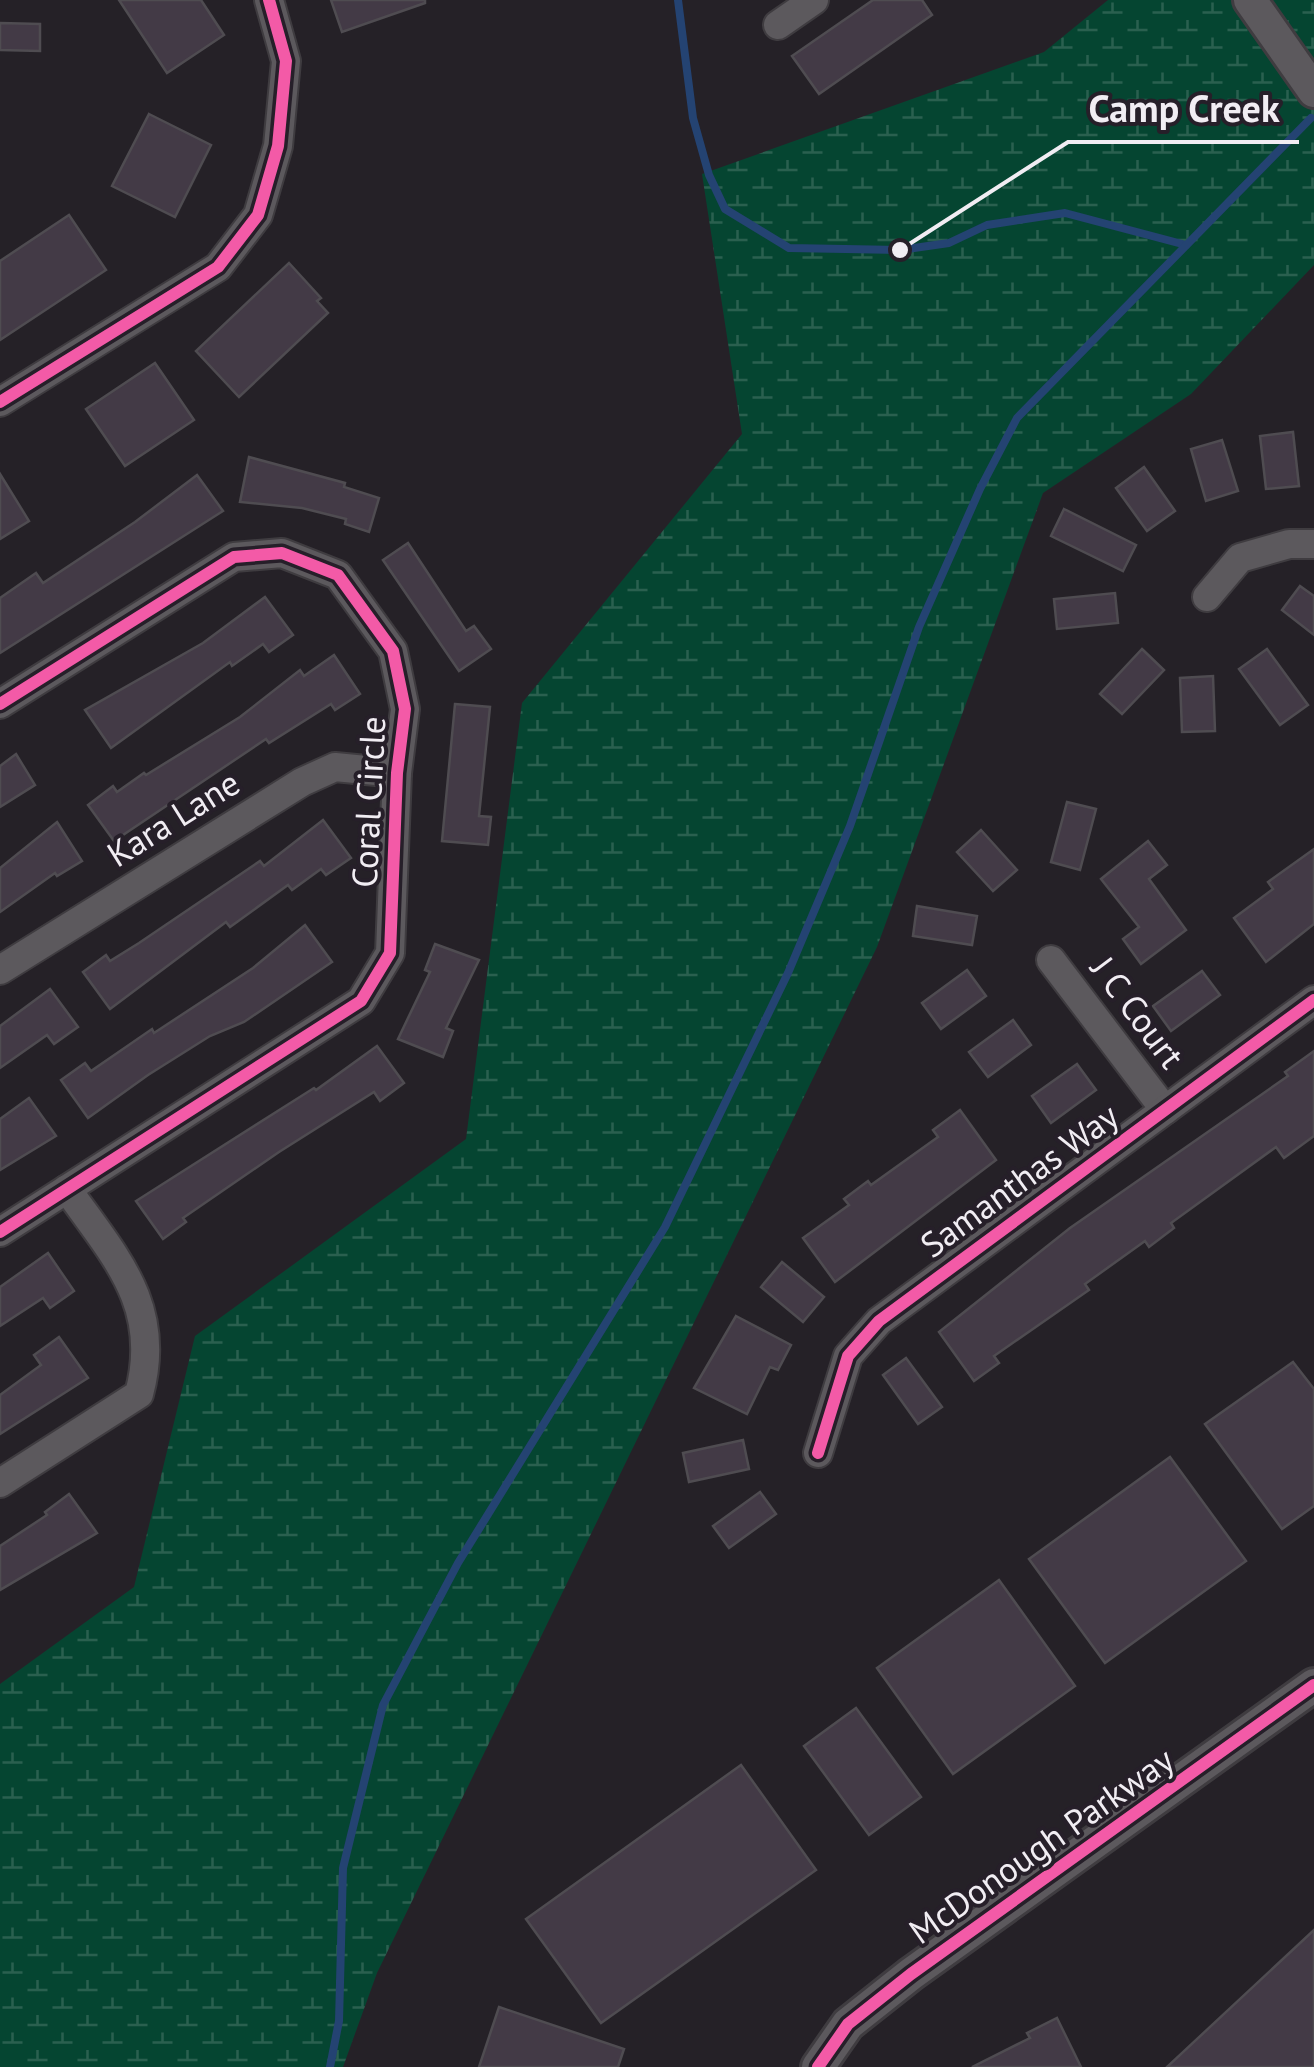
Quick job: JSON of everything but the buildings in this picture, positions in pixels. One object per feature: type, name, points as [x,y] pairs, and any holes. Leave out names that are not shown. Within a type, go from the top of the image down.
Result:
[{"type":"street","points":[[0,402],[218,267],[258,215],[274,164],[286,60],[269,0]]},
{"type":"street","points":[[778,25],[814,0]]},
{"type":"street","points":[[1250,0],[1314,91]]},
{"type":"street","points":[[1207,597],[1240,558],[1289,544],[1314,544]]},
{"type":"street","name":"Coral Circle","points":[[0,704],[234,557],[282,552],[338,575],[393,651],[406,710],[397,773],[390,953],[362,1001],[0,1232]]},
{"type":"street","name":"Kara Lane","points":[[0,970],[302,782],[335,768],[397,773]]},
{"type":"street","name":"J C Court","points":[[1052,960],[1164,1110]]},
{"type":"street","name":"Samanthas Way","points":[[818,1453],[848,1356],[879,1321],[1314,1000]]},
{"type":"street","points":[[0,1483],[139,1394],[146,1370],[146,1320],[119,1262],[68,1189]]},
{"type":"street","name":"McDonough Parkway","points":[[818,2067],[848,2024],[911,1974],[1314,1686]]},
{"type":"green space","points":[[1108,0],[1314,0],[1314,265],[1191,394],[1043,493],[877,947],[377,1973],[343,2067],[0,2067],[0,1684],[134,1587],[195,1336],[466,1139],[522,703],[742,434],[702,174],[1044,52]]},
{"type":"waterway","points":[[678,0],[693,118],[709,175],[725,209],[789,248],[900,250],[949,243],[987,225],[1065,213],[1186,245]]},
{"type":"waterway","points":[[330,2067],[339,2021],[343,1868],[383,1705],[458,1563],[665,1227],[788,973],[850,826],[919,627],[980,489],[1017,418],[1311,118]]},
{"type":"cycle path","points":[[0,402],[218,267],[258,215],[278,146],[286,61],[269,0]]},
{"type":"cycle path","points":[[0,704],[234,557],[282,553],[338,575],[393,651],[405,709],[397,773],[390,953],[361,1001],[0,1232]]},
{"type":"cycle path","points":[[818,1453],[848,1356],[879,1321],[1314,1000]]},
{"type":"cycle path","points":[[818,2067],[848,2024],[911,1974],[1314,1685]]},
{"type":"place","name":"Camp Creek","points":[[900,250]]}]
